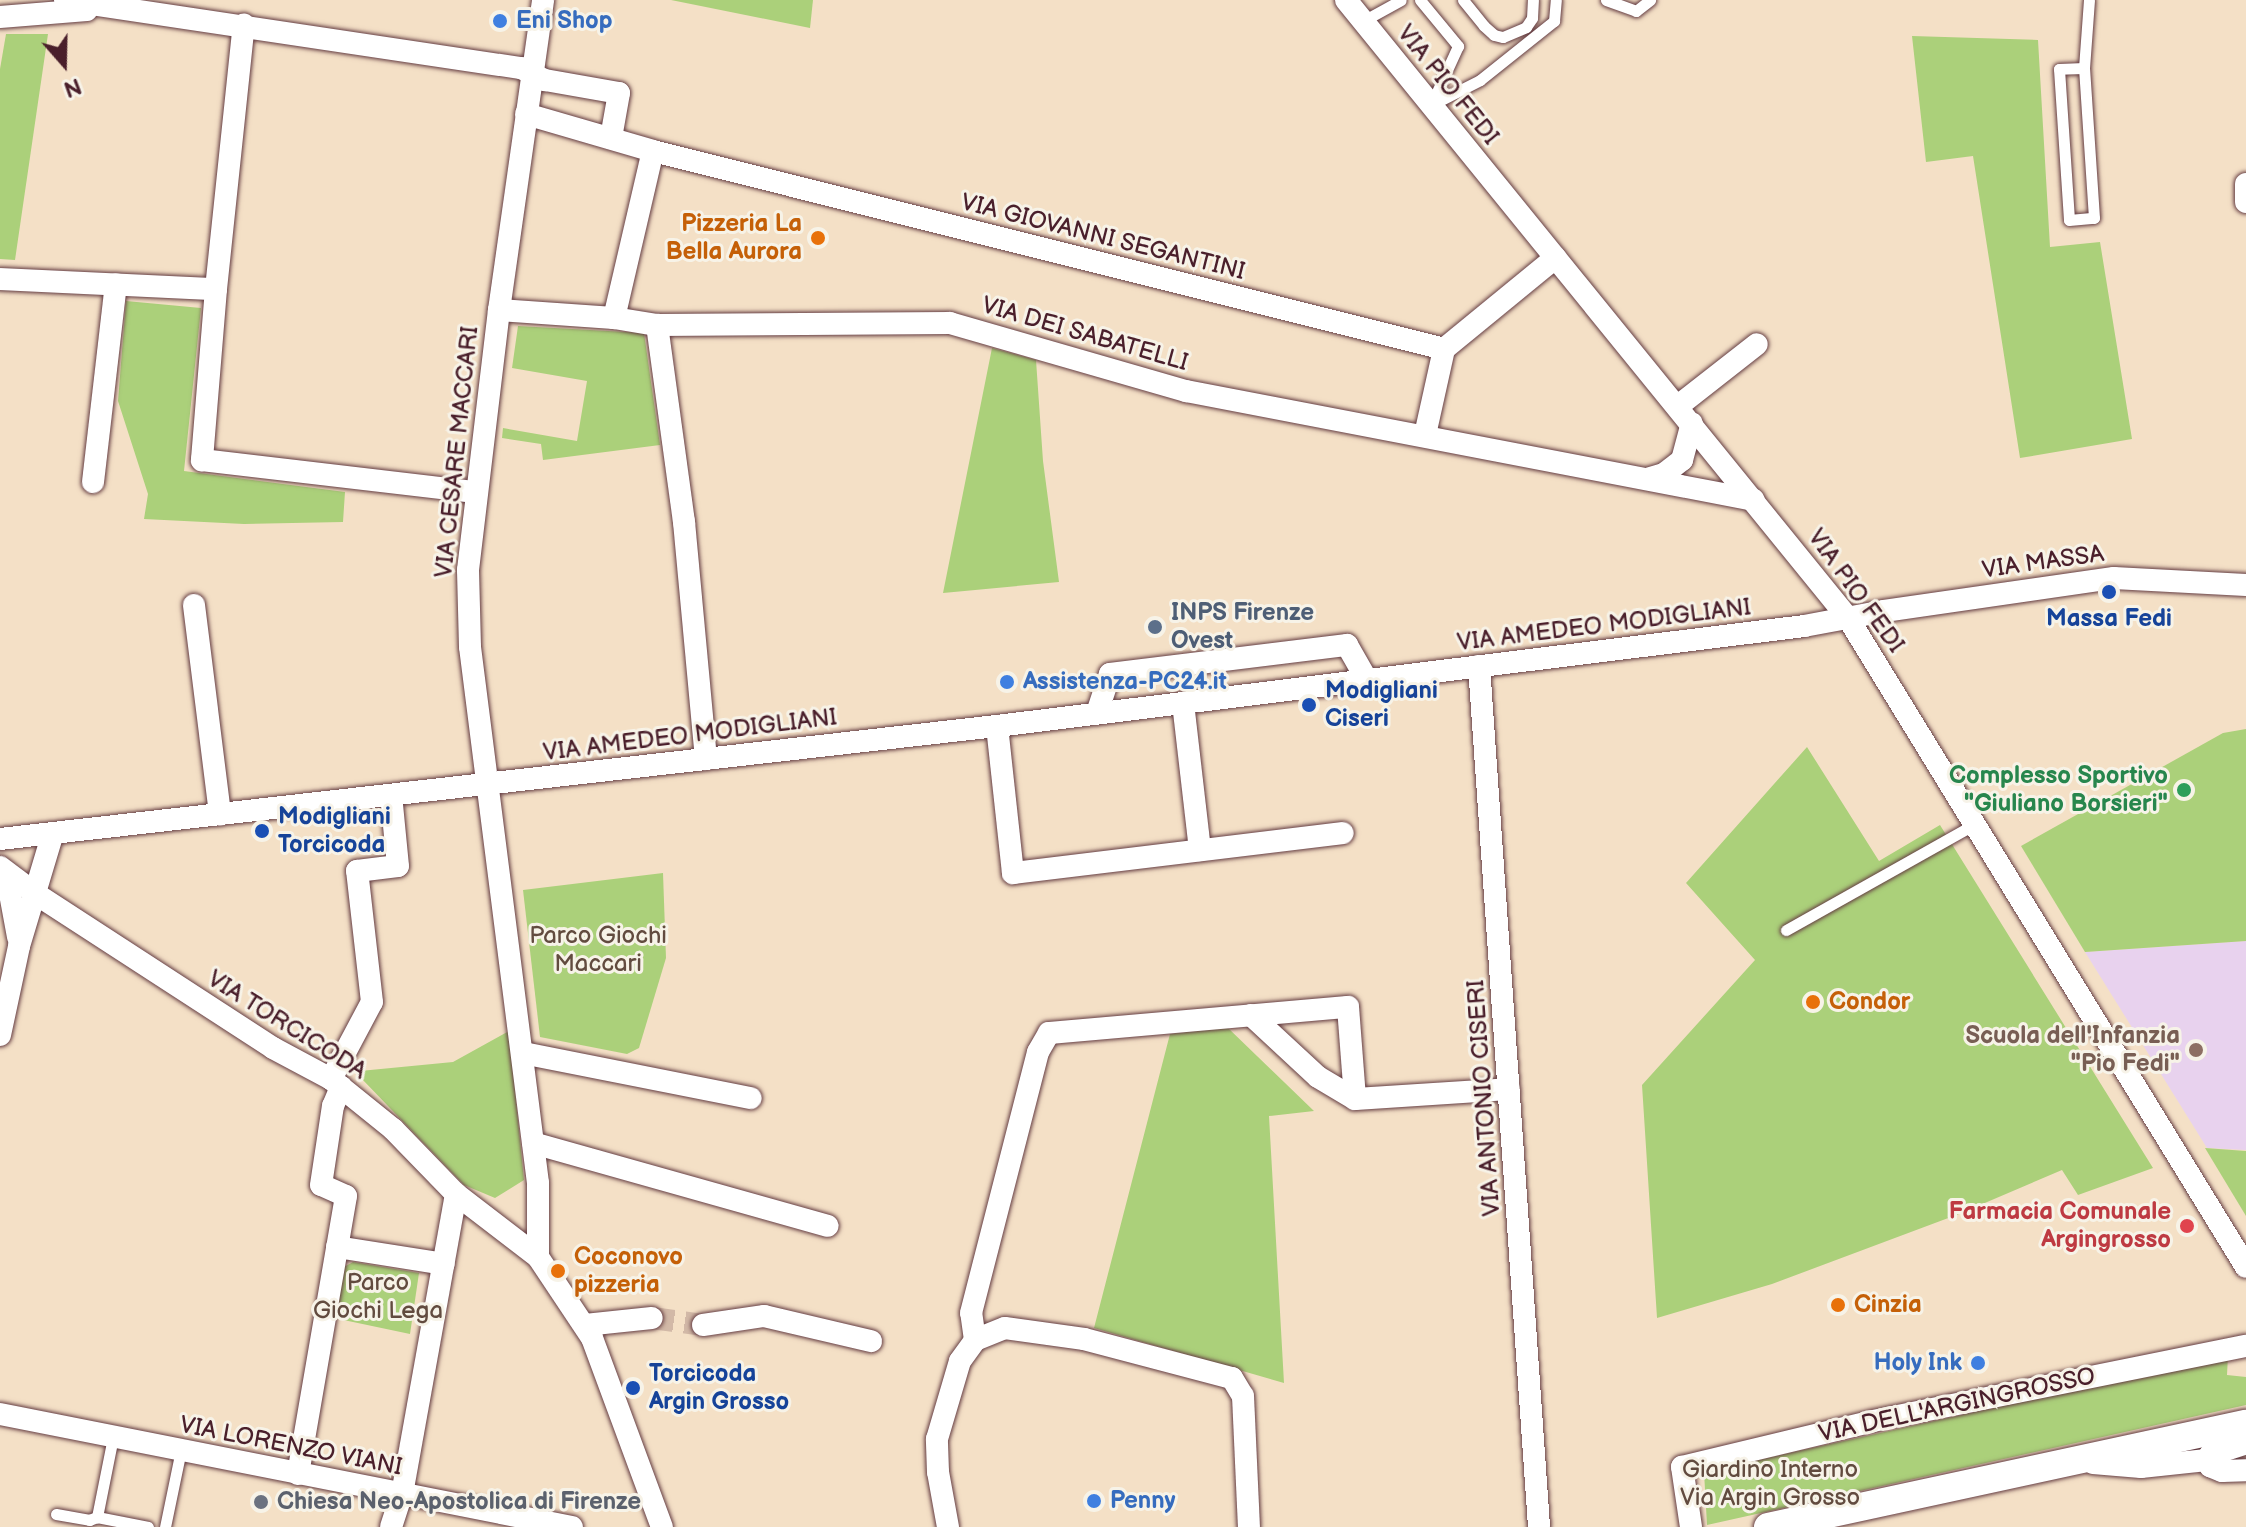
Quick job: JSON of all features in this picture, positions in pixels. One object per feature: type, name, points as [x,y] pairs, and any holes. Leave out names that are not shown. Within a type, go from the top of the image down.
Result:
[{"type":"street","points":[[65,0],[112,9],[244,24],[521,68],[545,80],[619,93],[611,138]]},
{"type":"street","name":"VIA CESARE MACCARI","points":[[538,1257],[538,1183],[490,785],[470,647],[468,570],[475,492],[543,0]]},
{"type":"street","name":"VIA PIO FEDI","points":[[1346,0],[1848,618],[2246,1267]]},
{"type":"street","points":[[0,17],[112,9]]},
{"type":"street","points":[[244,24],[216,289],[202,460],[475,492]]},
{"type":"street","name":"VIA GIOVANNI SEGANTINI","points":[[526,114],[653,151],[1444,349]]},
{"type":"street","points":[[614,318],[653,151]]},
{"type":"street","points":[[2246,184],[2246,202]]},
{"type":"street","points":[[1425,435],[1444,349],[1555,258]]},
{"type":"street","points":[[0,279],[216,289]]},
{"type":"street","points":[[93,482],[116,284]]},
{"type":"street","name":"VIA DEI SABATELLI","points":[[499,310],[614,318],[657,325],[950,323],[1186,391],[1754,500]]},
{"type":"street","points":[[657,325],[684,522],[706,759]]},
{"type":"street","points":[[1650,478],[1664,474],[1682,460],[1685,414],[1757,344]]},
{"type":"street","name":"VIA MASSA","points":[[1848,618],[2124,577],[2246,585]]},
{"type":"street","points":[[194,605],[220,814]]},
{"type":"street","name":"VIA AMEDEO MODIGLIANI","points":[[0,839],[997,726],[1848,618]]},
{"type":"street","points":[[1097,713],[1110,674],[1347,645],[1367,680]]},
{"type":"street","name":"VIA ANTONIO CISERI","points":[[1479,666],[1539,1527]]},
{"type":"street","points":[[1183,703],[1200,850]]},
{"type":"street","points":[[997,726],[1013,873],[1343,833]]},
{"type":"street","points":[[298,1474],[346,1196],[321,1185],[336,1083],[372,1002],[357,871],[398,866],[391,795]]},
{"type":"street","points":[[1,1029],[19,946],[53,833]]},
{"type":"street","points":[[3,869],[19,946]]},
{"type":"street","name":"VIA TORCICODA","points":[[3,869],[36,894],[273,1048],[336,1083],[393,1129],[456,1194],[538,1257],[585,1325],[662,1527]]},
{"type":"street","points":[[975,1340],[971,1313],[1038,1052],[1049,1033],[1348,1007],[1355,1099]]},
{"type":"street","points":[[1251,1015],[1318,1077],[1355,1099],[1509,1089]]},
{"type":"street","points":[[523,1053],[751,1098]]},
{"type":"street","points":[[533,1143],[828,1226]]},
{"type":"street","points":[[391,1527],[402,1494],[456,1194]]},
{"type":"street","points":[[337,1247],[444,1264]]},
{"type":"street","points":[[703,1325],[764,1316],[871,1341]]},
{"type":"street","points":[[585,1325],[652,1318]]},
{"type":"street","points":[[948,1527],[938,1472],[937,1439],[960,1361],[975,1340],[1005,1328],[1084,1339],[1232,1378],[1243,1396],[1249,1527]]},
{"type":"street","name":"VIA DELL'ARGINGROSSO","points":[[1691,1527],[1682,1467],[1873,1421],[2246,1346]]},
{"type":"street","name":"VIA LORENZO VIANI","points":[[0,1414],[572,1527]]},
{"type":"street","points":[[1768,1527],[2246,1424]]},
{"type":"street","points":[[2207,1460],[2210,1455],[2246,1443]]},
{"type":"street","points":[[2076,1461],[2141,1467],[2207,1460]]},
{"type":"street","points":[[2207,1460],[2210,1466],[2222,1471],[2246,1470]]},
{"type":"lane","points":[[1363,21],[1401,0]]},
{"type":"lane","points":[[1420,0],[1458,46],[1431,105]]},
{"type":"lane","points":[[1463,0],[1484,26],[1494,35],[1503,37],[1526,27],[1532,18],[1533,0]]},
{"type":"lane","points":[[1431,105],[1480,80],[1554,21],[1556,0]]},
{"type":"lane","points":[[1606,0],[1636,11],[1650,0]]},
{"type":"lane","points":[[2084,68],[2059,69],[2069,220],[2094,218],[2084,68],[2089,0]]},
{"type":"lane","points":[[1786,930],[1975,824]]},
{"type":"lane","points":[[97,1517],[113,1437]]},
{"type":"lane","points":[[165,1527],[181,1450]]},
{"type":"lane","points":[[56,1514],[89,1520],[97,1517],[148,1527]]},
{"type":"shaded area","name":"Scuola dell'Infanzia \"Pio Fedi\"","points":[[2246,941],[2246,1150],[2207,1148],[2085,952]]},
{"type":"green space","points":[[671,0],[813,0],[810,28]]},
{"type":"green space","points":[[6,34],[48,34],[15,260],[0,259],[0,69]]},
{"type":"green space","points":[[1912,36],[2038,40],[2050,247],[2100,242],[2132,439],[2020,458],[1973,156],[1926,162]]},
{"type":"green space","points":[[126,301],[201,308],[184,471],[345,492],[343,522],[244,524],[144,519],[148,494],[118,401]]},
{"type":"green space","points":[[518,326],[644,333],[660,445],[543,460],[541,444],[502,438],[503,428],[577,441],[587,381],[512,368]]},
{"type":"green space","points":[[992,348],[1036,360],[1043,461],[1059,582],[943,593]]},
{"type":"green space","name":"Complesso Sportivo \"Giuliano Borsieri\"","points":[[2246,729],[2246,941],[2085,952],[2021,846],[2223,733]]},
{"type":"green space","points":[[1807,747],[1879,861],[1940,825],[2153,1168],[2078,1195],[2062,1170],[1959,1214],[1772,1284],[1657,1318],[1642,1085],[1755,960],[1686,883]]},
{"type":"green space","name":"Parco Giochi Maccari","points":[[663,873],[666,958],[639,1048],[627,1054],[540,1037],[523,890]]},
{"type":"green space","points":[[1227,1027],[1314,1111],[1269,1116],[1284,1383],[1094,1328],[1170,1034]]},
{"type":"green space","points":[[509,1031],[524,1180],[495,1198],[464,1185],[362,1079],[360,1071],[453,1062]]},
{"type":"green space","points":[[2205,1148],[2246,1151],[2246,1216]]},
{"type":"green space","name":"Parco Giochi Lega","points":[[353,1262],[419,1273],[410,1334],[334,1318],[342,1268]]},
{"type":"green space","name":"Giardino Interno Via Argin Grosso","points":[[2228,1356],[2227,1375],[2246,1377],[2246,1405],[1707,1525],[1704,1472]]},
{"type":"tunnel","points":[[652,1318],[703,1325]]},
{"type":"place","name":"Eni Shop","points":[[500,21]]},
{"type":"place","name":"Pizzeria La Bella Aurora","points":[[818,238]]},
{"type":"place","name":"Massa Fedi","points":[[2109,592]]},
{"type":"place","name":"INPS Firenze Ovest","points":[[1155,627]]},
{"type":"place","name":"Assistenza-PC24.it","points":[[1007,682]]},
{"type":"place","name":"Modigliani Ciseri","points":[[1309,705]]},
{"type":"place","name":"Complesso Sportivo \"Giuliano Borsieri\"","points":[[2184,790]]},
{"type":"place","name":"Modigliani Torcicoda","points":[[262,831]]},
{"type":"place","name":"Condor","points":[[1813,1002]]},
{"type":"place","name":"Scuola dell'Infanzia \"Pio Fedi\"","points":[[2196,1050]]},
{"type":"place","name":"Farmacia Comunale Argingrosso","points":[[2187,1226]]},
{"type":"place","name":"Coconovo pizzeria","points":[[558,1271]]},
{"type":"place","name":"Cinzia","points":[[1838,1305]]},
{"type":"place","name":"Holy Ink","points":[[1978,1363]]},
{"type":"place","name":"Torcicoda Argin Grosso","points":[[633,1388]]},
{"type":"place","name":"Penny","points":[[1094,1501]]},
{"type":"place","name":"Chiesa Neo-Apostolica di Firenze","points":[[261,1502]]}]
